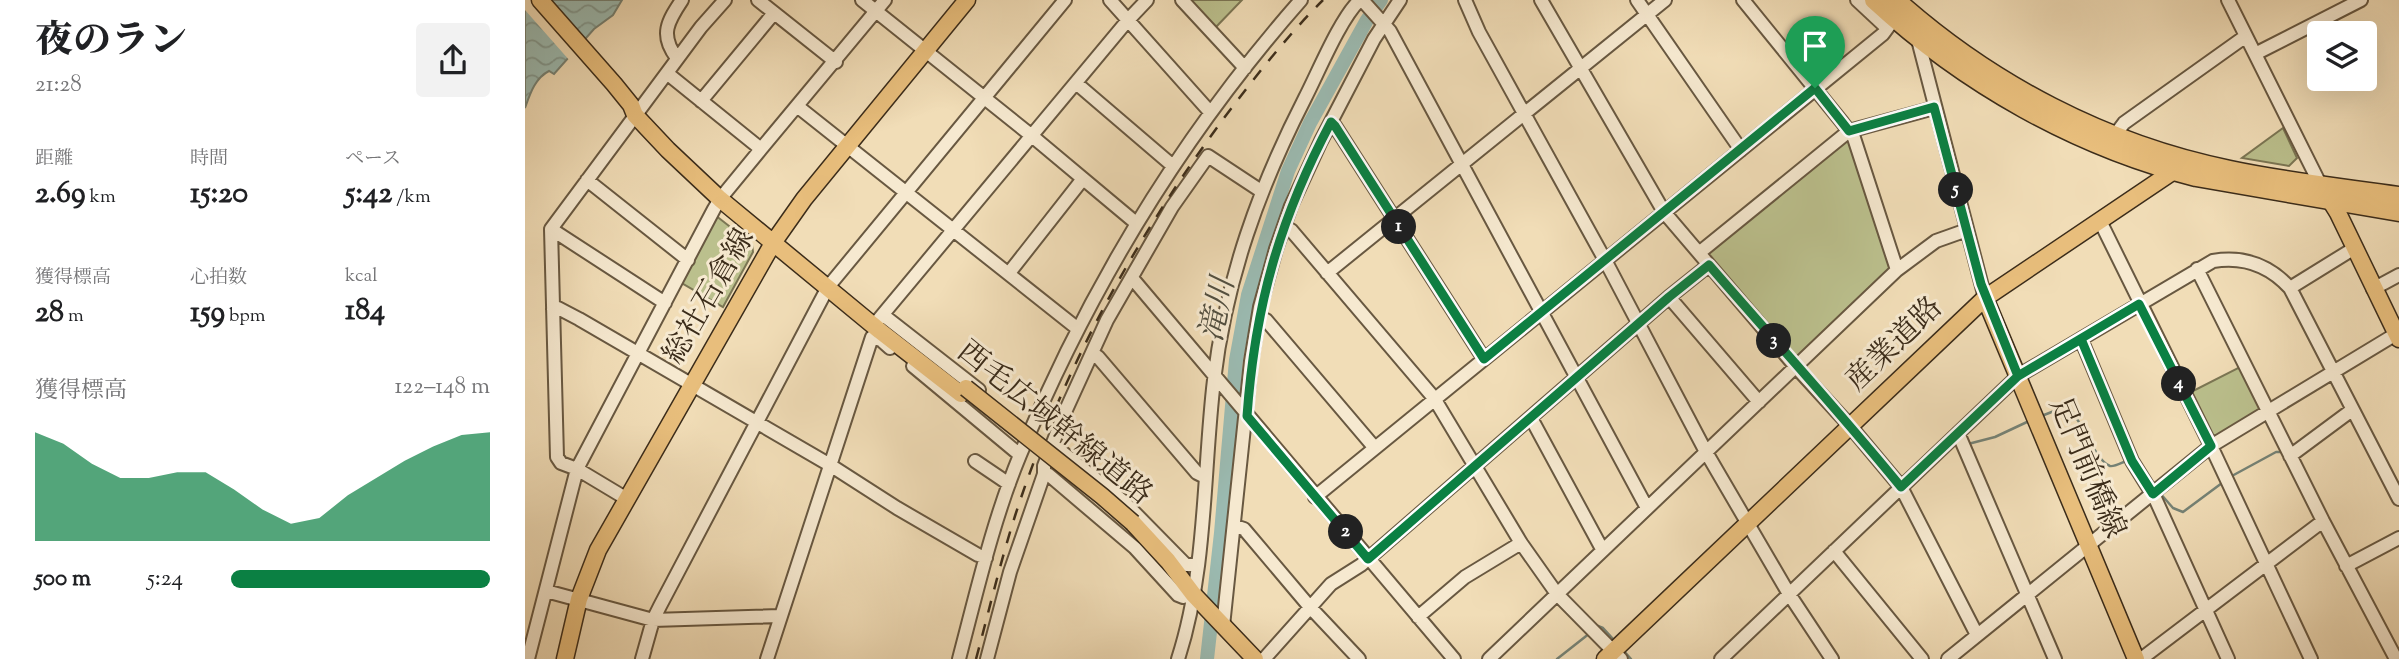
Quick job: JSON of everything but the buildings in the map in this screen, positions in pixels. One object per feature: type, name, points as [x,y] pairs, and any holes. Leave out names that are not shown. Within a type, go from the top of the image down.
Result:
[{"type":"highway","points":[[1874,0],[1903,12],[1960,52],[2049,106],[2181,165],[2234,185],[2399,212]]},
{"type":"highway","points":[[1903,12],[1917,38],[1982,83],[2078,136],[2181,165],[2399,196]]},
{"type":"main road","name":"西毛広域幹線道路","points":[[527,0],[631,105],[635,114],[668,150],[720,199],[828,287],[875,317],[964,391],[1102,496],[1168,561],[1196,597],[1255,659]]},
{"type":"main road","name":"西毛広域幹線道路","points":[[540,0],[611,87]]},
{"type":"main road","name":"総社石倉線","points":[[565,659],[579,599],[591,564],[773,243],[804,199],[967,0]]},
{"type":"main road","name":"産業道路","points":[[1613,656],[1985,298],[2181,165]]},
{"type":"main road","points":[[2320,184],[2397,337]]},
{"type":"main road","name":"足門前橋線","points":[[1985,298],[2138,659]]},
{"type":"street","points":[[677,58],[666,28],[682,0]]},
{"type":"street","points":[[627,499],[577,469],[561,463],[557,457],[551,229],[635,114],[668,74],[677,58],[725,0]]},
{"type":"street","points":[[758,0],[835,62]]},
{"type":"street","points":[[862,0],[1136,223]]},
{"type":"street","points":[[529,659],[577,469],[720,199],[885,0]]},
{"type":"street","points":[[642,659],[653,620],[828,287],[1065,0]]},
{"type":"street","points":[[1110,0],[1210,112]]},
{"type":"street","points":[[1032,431],[875,317],[954,230],[1147,0]]},
{"type":"street","points":[[1182,0],[1245,68]]},
{"type":"street","points":[[959,659],[1009,484],[1078,329],[1136,223],[1173,166],[1210,112],[1301,0]]},
{"type":"street","points":[[1222,624],[1235,526],[1251,360],[1266,284],[1284,227],[1304,177],[1364,57],[1383,22],[1400,0]]},
{"type":"street","points":[[1465,0],[1479,32],[1605,260],[1706,452],[1789,594],[1832,659]]},
{"type":"street","points":[[1541,0],[1664,212],[1901,487],[1977,635]]},
{"type":"street","points":[[1637,0],[1741,150]]},
{"type":"street","points":[[1327,273],[1665,0]]},
{"type":"street","points":[[1743,0],[1849,131],[1866,172],[1897,270]]},
{"type":"street","points":[[1857,0],[1903,12]]},
{"type":"street","points":[[2228,0],[2320,184]]},
{"type":"street","points":[[2255,54],[2359,0]]},
{"type":"street","points":[[1178,659],[1196,597],[1205,477],[1217,380],[1229,293],[1244,238],[1280,146],[1335,38],[1359,1],[1363,1],[1383,22],[1462,163],[1647,508]]},
{"type":"street","points":[[1315,496],[1741,150],[1903,12]]},
{"type":"street","points":[[701,101],[774,13]]},
{"type":"street","points":[[2115,135],[2124,123],[2246,36]]},
{"type":"street","points":[[1917,38],[1985,298]]},
{"type":"street","points":[[668,74],[761,149]]},
{"type":"street","points":[[1076,83],[1173,166]]},
{"type":"street","points":[[797,106],[1078,329]]},
{"type":"street","points":[[1699,253],[1849,131],[1934,107]]},
{"type":"street","points":[[1331,122],[1484,359]]},
{"type":"street","points":[[987,659],[1007,583],[1052,444],[1107,320],[1172,207],[1206,157],[1211,156],[1261,191]]},
{"type":"street","points":[[587,180],[688,260]]},
{"type":"street","points":[[1009,273],[1082,180]]},
{"type":"street","points":[[2100,222],[2211,446],[2311,659]]},
{"type":"street","points":[[1284,227],[1291,230],[1434,398],[1521,543],[1557,594],[1613,656]]},
{"type":"street","points":[[551,229],[665,303]]},
{"type":"street","points":[[1489,659],[1897,270],[1936,241],[1966,230]]},
{"type":"street","points":[[2290,288],[2353,249]]},
{"type":"street","points":[[1721,659],[2018,376],[2213,261],[2243,260],[2269,270],[2290,288],[2332,373],[2397,490]]},
{"type":"street","points":[[1264,659],[1331,584],[1368,559],[1709,265]]},
{"type":"street","points":[[2197,269],[2346,566],[2396,658]]},
{"type":"street","points":[[2373,289],[2399,275]]},
{"type":"street","points":[[1132,278],[1454,659]]},
{"type":"street","points":[[1669,297],[1759,402]]},
{"type":"street","points":[[553,309],[579,319],[986,558]]},
{"type":"street","points":[[1259,317],[1266,320],[1374,447]]},
{"type":"street","points":[[767,659],[872,337],[897,352],[1020,455]]},
{"type":"street","points":[[1948,659],[2211,446],[2397,337]]},
{"type":"street","points":[[2081,339],[2132,461],[2153,494],[2228,659]]},
{"type":"street","points":[[1092,353],[1197,473],[1205,477]]},
{"type":"street","points":[[2290,456],[2352,410]]},
{"type":"street","points":[[1531,418],[1602,549]]},
{"type":"street","points":[[1958,433],[2051,658]]},
{"type":"street","points":[[1052,444],[1123,502],[1187,565],[1197,565]]},
{"type":"street","points":[[975,461],[1009,484]]},
{"type":"street","points":[[1044,474],[1049,475],[1135,548],[1178,595],[1196,597]]},
{"type":"street","points":[[2138,659],[2323,521]]},
{"type":"street","points":[[1235,526],[1244,529],[1309,607],[1359,659]]},
{"type":"street","points":[[2346,566],[2399,538]]},
{"type":"street","points":[[1418,617],[1465,577],[1521,543]]},
{"type":"street","points":[[1834,551],[1922,659]]},
{"type":"street","points":[[546,591],[653,620],[781,616]]},
{"type":"green space","points":[[1186,0],[1242,0],[1215,28]]},
{"type":"green space","points":[[2283,128],[2297,158],[2289,166],[2242,158]]},
{"type":"green space","points":[[1849,139],[1890,267],[1889,272],[1801,357],[1792,355],[1707,253]]},
{"type":"green space","points":[[715,215],[752,244],[753,252],[723,307],[680,282]]},
{"type":"green space","points":[[2240,367],[2261,410],[2219,436],[2212,435],[2191,392]]},
{"type":"water","points":[[525,0],[622,0],[613,15],[594,29],[554,74],[549,71],[540,78],[525,108]]},
{"type":"pier","points":[[525,0],[551,0],[588,41],[570,61],[525,10]]},
{"type":"waterway","name":"滝川","points":[[1207,659],[1236,360],[1248,295],[1288,171],[1310,123],[1367,20],[1381,0]]},
{"type":"waterway","points":[[2044,415],[2067,406],[2104,462],[2112,466],[2126,461]]},
{"type":"waterway","points":[[1968,444],[1995,437],[2027,422]]},
{"type":"waterway","points":[[2230,477],[2276,452],[2282,452]]},
{"type":"waterway","points":[[2159,492],[2173,508],[2183,512],[2222,483]]},
{"type":"waterway","points":[[1596,629],[1598,626],[1603,628],[1614,640]]},
{"type":"waterway","points":[[1557,659],[1590,633]]},
{"type":"waterway","points":[[1623,650],[1631,659]]},
{"type":"railway","points":[[976,659],[1010,534],[1034,463],[1055,410],[1103,308],[1191,164],[1259,72],[1323,0]]},
{"type":"route","points":[[1815,88],[1484,359],[1331,122],[1291,206],[1276,249],[1251,360],[1247,416],[1368,559],[1709,265],[1901,487],[2018,376],[2139,304],[2211,446],[2153,494],[2132,461],[2081,339],[2018,376],[1981,284],[1934,107],[1849,131],[1815,88]]}]
